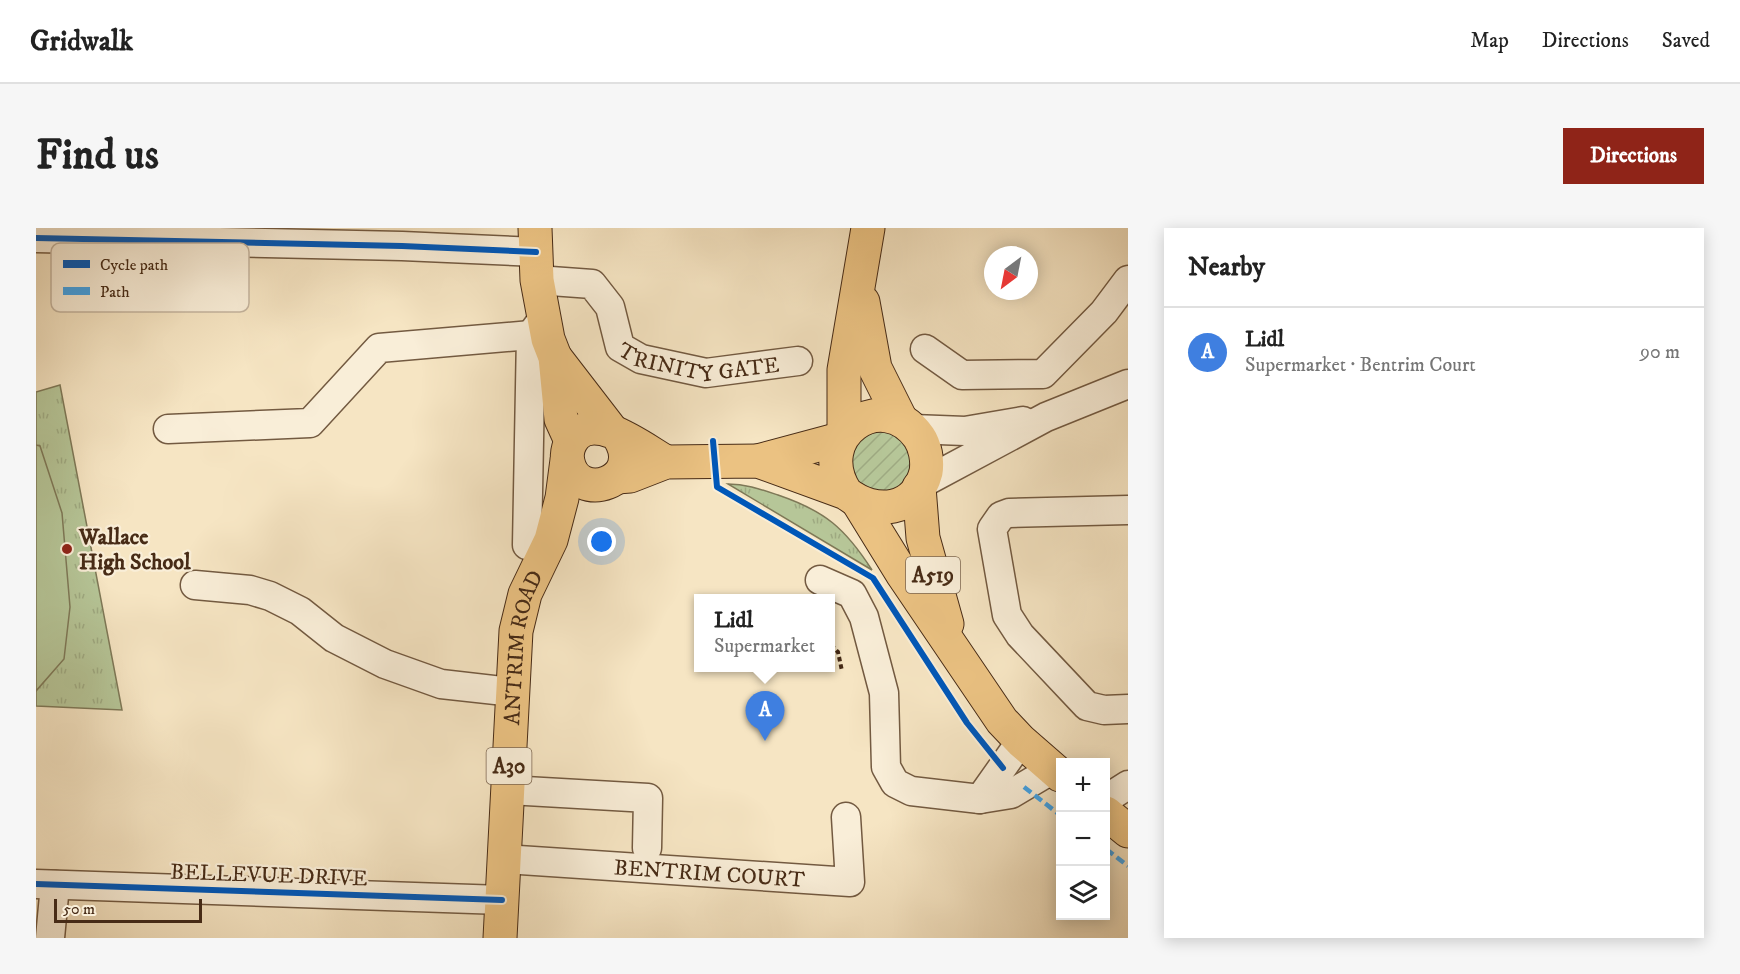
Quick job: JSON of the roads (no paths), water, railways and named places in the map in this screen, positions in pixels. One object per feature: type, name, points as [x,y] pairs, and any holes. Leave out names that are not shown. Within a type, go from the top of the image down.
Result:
[{"type":"main road","name":"A519","points":[[868,228],[844,370],[842,436],[835,452],[834,466],[838,480],[852,497],[1002,721],[1056,771]]},
{"type":"main road","name":"ANTRIM ROAD","points":[[536,253],[537,326],[555,357],[615,434]]},
{"type":"main road","name":"A519","points":[[859,286],[876,368],[907,425],[922,441],[926,456],[926,470],[920,485],[923,538],[959,660]]},
{"type":"main road","name":"ANTRIM ROAD","points":[[500,938],[516,631],[539,542],[562,498],[569,451],[561,419],[555,357]]},
{"type":"main road","points":[[842,436],[860,420],[873,416],[907,425]]},
{"type":"main road","name":"A30","points":[[666,462],[615,434],[595,427],[586,428],[569,451],[575,477],[583,482],[600,485],[666,462],[758,461],[842,436]]},
{"type":"main road","name":"A30","points":[[613,480],[622,470],[626,453],[615,434]]},
{"type":"main road","name":"A30","points":[[758,461],[852,497]]},
{"type":"main road","name":"ANTRIM ROAD","points":[[539,542],[613,480]]},
{"type":"main road","points":[[852,497],[872,507],[887,508],[901,504],[920,485]]},
{"type":"main road","points":[[1110,816],[1128,831]]},
{"type":"street","name":"TRINITY GATE","points":[[36,238],[114,233],[536,253],[592,284],[610,307],[620,347],[641,360],[706,373],[798,361]]},
{"type":"street","points":[[925,349],[962,375],[1043,374],[1104,312],[1128,280]]},
{"type":"street","points":[[168,429],[310,423],[379,348],[537,326],[528,450],[539,542]]},
{"type":"street","points":[[920,485],[1046,417],[1123,384]]},
{"type":"street","points":[[907,425],[965,431],[1046,417]]},
{"type":"street","points":[[528,450],[569,451]]},
{"type":"street","points":[[1128,510],[1009,513],[1001,516],[992,529],[992,541],[1006,615],[1020,635],[1087,706],[1104,710],[1128,709]]},
{"type":"street","points":[[820,580],[852,594],[864,617],[884,693],[886,767],[895,783],[911,791],[980,799],[1011,794],[1056,772]]},
{"type":"street","points":[[195,585],[250,590],[270,597],[300,611],[334,638],[385,664],[441,684],[512,692]]},
{"type":"street","points":[[980,799],[1021,741]]},
{"type":"street","points":[[1110,796],[1128,785]]},
{"type":"street","name":"BENTRIM COURT","points":[[508,790],[648,798],[647,848]]},
{"type":"street","name":"BENTRIM COURT","points":[[504,859],[850,882],[846,818]]},
{"type":"street","points":[[46,885],[50,938]]},
{"type":"street","name":"BELLEVUE DRIVE","points":[[46,885],[502,900]]},
{"type":"place","name":"Wallace High School","points":[[67,549]]},
{"type":"place","name":"Lidl","points":[[765,741]]}]
